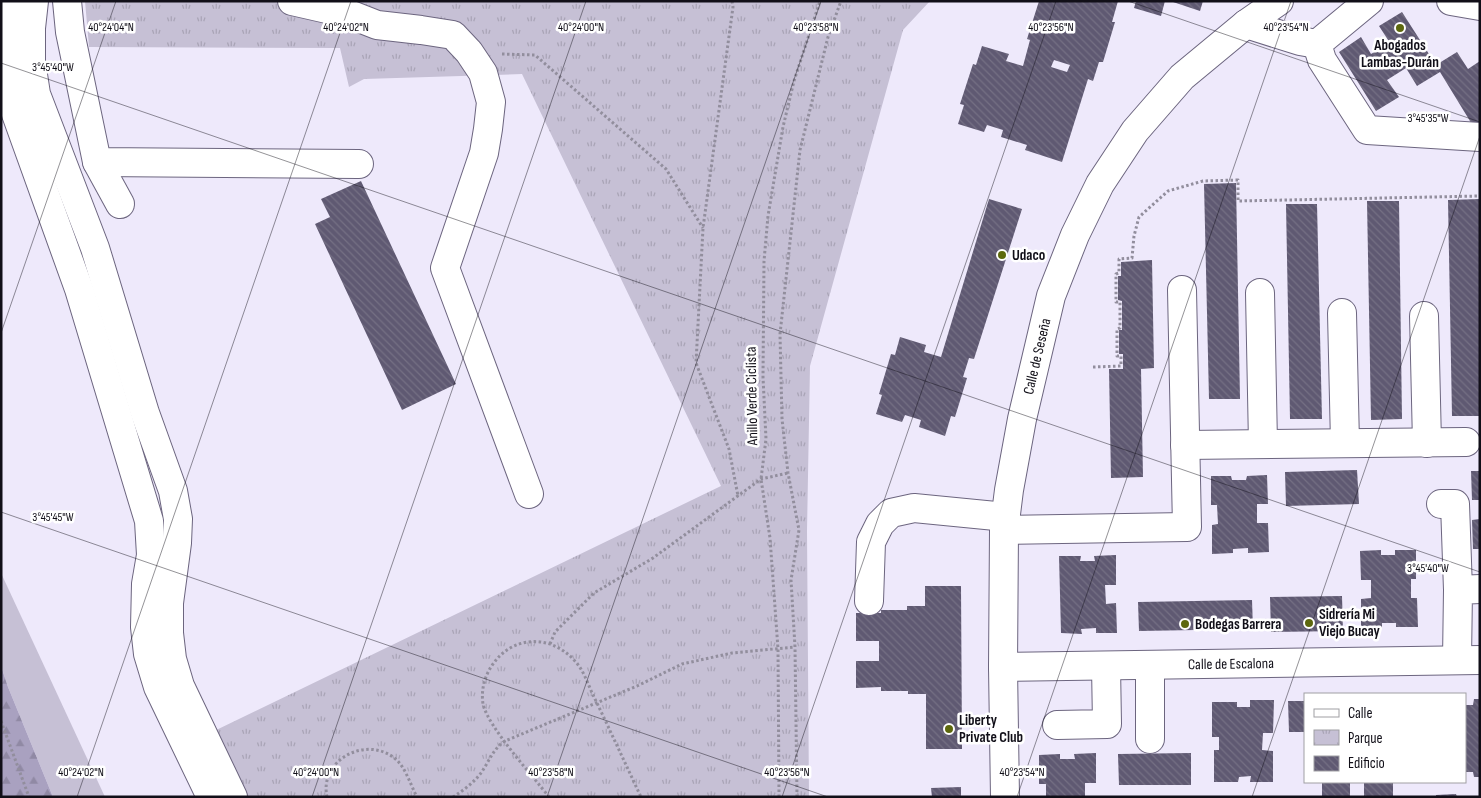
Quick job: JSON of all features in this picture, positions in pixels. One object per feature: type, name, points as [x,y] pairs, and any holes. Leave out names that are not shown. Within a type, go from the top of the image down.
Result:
[{"type":"main road","points":[[11,1],[7,43],[8,82],[16,114],[79,289],[149,521],[151,555],[146,584],[144,627],[148,654],[158,687],[211,797]]},
{"type":"main road","points":[[34,1],[31,28],[31,62],[36,94],[95,248],[145,413],[173,491],[178,519],[177,543],[169,603],[169,633],[172,659],[180,686],[233,797]]},
{"type":"main road","points":[[67,1],[70,32],[97,162],[120,204]]},
{"type":"main road","points":[[292,1],[349,14],[377,25],[453,35],[469,52],[483,73],[491,102],[484,153],[445,268],[529,494]]},
{"type":"main road","name":"Calle de Seseña","points":[[1005,797],[1003,667],[1005,523],[1022,419],[1048,308],[1075,235],[1096,193],[1135,131],[1182,77],[1246,24],[1279,1]]},
{"type":"main road","points":[[1246,24],[1300,41],[1317,44],[1369,1]]},
{"type":"main road","points":[[1451,1],[1480,6]]},
{"type":"main road","points":[[1317,44],[1322,60],[1367,130],[1480,138]]},
{"type":"main road","points":[[97,162],[359,164]]},
{"type":"main road","points":[[869,601],[871,542],[880,524],[892,513],[914,508],[1005,523],[1187,528],[1182,290]]},
{"type":"main road","points":[[1260,293],[1263,444]]},
{"type":"main road","points":[[1342,313],[1345,443]]},
{"type":"main road","points":[[1424,316],[1427,442]]},
{"type":"main road","points":[[1185,445],[1466,442]]},
{"type":"main road","name":"Calle de Escalona","points":[[1003,667],[1469,660],[1469,589],[1455,504],[1441,504]]},
{"type":"main road","points":[[1150,665],[1150,739]]},
{"type":"main road","points":[[1057,725],[1107,724],[1106,666]]},
{"type":"path","points":[[732,1],[704,228],[696,363],[729,449],[738,496]]},
{"type":"path","name":"Anillo Verde Ciclista","points":[[779,797],[778,648],[770,538],[762,479],[766,439],[762,306],[764,261],[768,216],[783,127],[794,81],[820,1]]},
{"type":"path","points":[[798,797],[795,647],[791,580],[799,530],[788,473],[782,418],[780,334],[800,150],[828,36],[841,1]]},
{"type":"path","points":[[469,52],[534,55],[666,169],[704,228]]},
{"type":"path","points":[[1093,367],[1121,366],[1121,356],[1117,356],[1120,302],[1116,302],[1116,274],[1119,274],[1119,259],[1132,258],[1138,217],[1168,191],[1203,181],[1238,180],[1238,201],[1480,196]]},
{"type":"path","points":[[550,644],[555,632],[594,593],[653,558],[762,479],[788,473]]},
{"type":"path","points":[[549,797],[492,723],[484,704],[483,689],[487,673],[494,662],[506,650],[517,643],[530,641],[550,644],[563,650],[575,661],[598,703],[641,797]]},
{"type":"path","points":[[453,797],[470,785],[482,771],[496,746],[505,741],[598,703],[682,664],[732,653],[795,647]]},
{"type":"path","points":[[1,721],[29,797]]},
{"type":"path","points":[[327,797],[327,778],[336,763],[348,754],[364,749],[382,752],[393,757],[402,768],[417,797]]},
{"type":"green space","points":[[85,1],[930,1],[903,30],[810,366],[807,531],[809,797],[246,797],[210,733],[721,486],[522,74],[364,79],[349,87],[340,48],[89,47]]},
{"type":"green space","points":[[1,573],[105,797],[53,797],[1,666]]},
{"type":"green space","points":[[1,666],[8,687],[53,797],[1,797]]},
{"type":"building","points":[[1039,1],[1118,1],[1112,22],[1115,22],[1103,62],[1099,62],[1093,81],[1088,79],[1062,162],[1025,150],[1027,145],[1001,137],[1003,130],[987,125],[984,132],[958,124],[964,105],[960,104],[973,64],[976,65],[982,46],[1009,54],[1006,61],[1023,66],[1030,40],[1027,39]],"holes":[[[1054,60],[1070,65],[1067,72],[1051,67]]]},
{"type":"building","points":[[1136,1],[1165,1],[1161,16],[1134,8]]},
{"type":"building","points":[[1170,1],[1203,1],[1200,11]]},
{"type":"building","points":[[1402,12],[1436,65],[1457,52],[1468,69],[1480,61],[1480,122],[1473,126],[1440,72],[1417,86],[1406,68],[1387,80],[1399,97],[1376,111],[1339,52],[1361,37],[1371,54],[1390,43],[1379,26]]},
{"type":"building","points":[[361,181],[456,384],[402,410],[315,224],[330,217],[321,199]]},
{"type":"building","points":[[1236,183],[1240,399],[1209,399],[1204,184]]},
{"type":"building","points":[[989,199],[1022,209],[974,359],[969,358],[963,377],[967,378],[955,417],[951,416],[945,436],[919,427],[921,420],[905,415],[902,422],[876,414],[882,395],[879,394],[891,354],[895,355],[900,337],[926,345],[924,352],[941,357]]},
{"type":"building","points":[[1480,199],[1480,416],[1452,416],[1448,200]]},
{"type":"building","points":[[1367,201],[1399,201],[1402,419],[1371,420]]},
{"type":"building","points":[[1286,204],[1317,204],[1322,419],[1290,419]]},
{"type":"building","points":[[1152,260],[1154,368],[1141,369],[1143,477],[1111,478],[1109,369],[1123,369],[1123,354],[1119,354],[1119,330],[1122,330],[1122,301],[1118,300],[1118,276],[1121,276],[1121,262]]},
{"type":"building","points":[[1357,470],[1359,504],[1286,506],[1285,472]]},
{"type":"building","points":[[1471,471],[1480,471],[1480,500],[1472,500]]},
{"type":"building","points":[[1267,475],[1268,504],[1257,504],[1257,523],[1268,523],[1269,552],[1248,553],[1248,548],[1233,549],[1233,553],[1212,554],[1212,525],[1218,524],[1217,505],[1211,505],[1211,476],[1231,476],[1232,480],[1246,480],[1247,476]]},
{"type":"building","points":[[1480,519],[1480,549],[1473,549],[1472,520]]},
{"type":"building","points":[[1381,550],[1381,555],[1395,555],[1395,550],[1416,550],[1416,579],[1411,579],[1411,598],[1417,598],[1418,627],[1396,627],[1396,623],[1382,623],[1382,628],[1361,628],[1361,599],[1371,598],[1371,580],[1361,580],[1360,551]]},
{"type":"building","points":[[1116,555],[1116,585],[1105,585],[1106,604],[1116,603],[1117,633],[1096,633],[1096,628],[1081,629],[1082,634],[1061,633],[1059,556],[1081,556],[1080,561],[1095,561],[1094,556]]},
{"type":"building","points":[[925,586],[961,586],[962,749],[926,749],[926,694],[908,694],[908,691],[881,691],[881,687],[856,688],[856,661],[879,661],[879,641],[856,641],[856,613],[881,613],[881,610],[907,610],[907,606],[925,606]]},
{"type":"building","points":[[1342,596],[1343,631],[1271,632],[1270,597]]},
{"type":"building","points":[[1252,600],[1253,629],[1139,631],[1138,602]]},
{"type":"building","points":[[1474,699],[1480,699],[1480,777],[1474,777],[1473,772],[1466,772],[1466,705],[1473,705]]},
{"type":"building","points":[[1250,700],[1274,700],[1273,733],[1263,733],[1262,750],[1273,751],[1273,782],[1250,782],[1251,776],[1239,777],[1238,782],[1214,782],[1214,750],[1219,750],[1219,737],[1212,737],[1212,702],[1237,702],[1237,707],[1250,707]]},
{"type":"building","points":[[1288,701],[1304,701],[1304,732],[1289,732]]},
{"type":"building","points":[[1096,753],[1096,783],[1085,783],[1085,797],[1046,797],[1046,784],[1039,784],[1039,755],[1060,754],[1060,759],[1075,759],[1074,754]]},
{"type":"building","points":[[1191,753],[1191,785],[1119,785],[1118,754]]},
{"type":"building","points":[[1322,783],[1350,783],[1350,797],[1322,797]]},
{"type":"building","points":[[1364,783],[1393,783],[1393,797],[1364,797]]},
{"type":"building","points":[[961,787],[961,797],[932,797],[931,788]]},
{"type":"building","points":[[1456,794],[1457,797],[1436,797],[1436,795]]},
{"type":"place","name":"Abogados Lambas-Durán","points":[[1400,28]]},
{"type":"place","name":"Udaco","points":[[1002,255]]},
{"type":"place","name":"Sidrería Mi Viejo Bucay","points":[[1309,623]]},
{"type":"place","name":"Bodegas Barrera","points":[[1185,624]]},
{"type":"place","name":"Liberty Private Club","points":[[949,729]]}]
